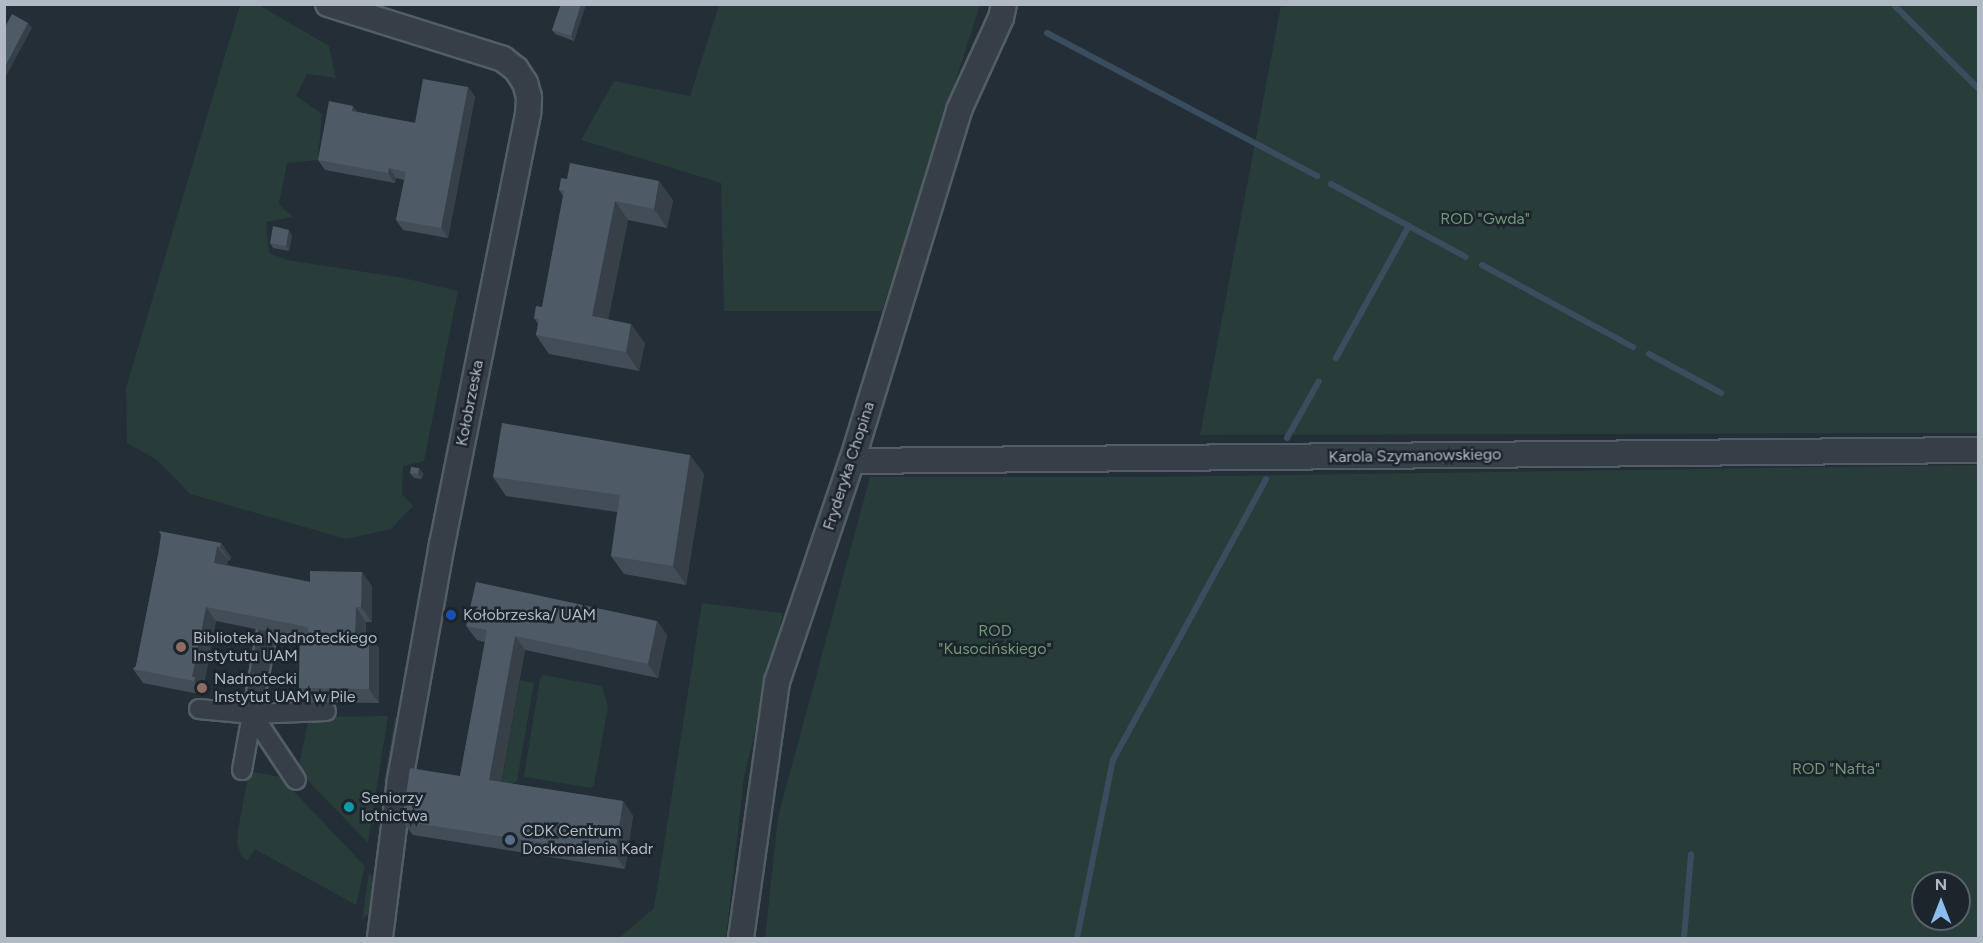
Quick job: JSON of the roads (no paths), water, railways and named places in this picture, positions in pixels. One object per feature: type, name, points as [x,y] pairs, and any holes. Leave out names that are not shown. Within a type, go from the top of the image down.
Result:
[{"type":"street","name":"Kołobrzeska","points":[[328,4],[503,59],[516,69],[525,83],[529,97],[528,114],[447,521],[400,779],[380,939]]},
{"type":"street","name":"Fryderyka Chopina","points":[[741,939],[777,682],[852,462],[959,110],[1002,18],[1004,4]]},
{"type":"street","name":"Karola Szymanowskiego","points":[[852,462],[1978,450]]},
{"type":"street","points":[[242,770],[267,632]]},
{"type":"street","points":[[199,709],[252,714],[326,711]]},
{"type":"street","points":[[252,714],[296,780]]},
{"type":"waterway","points":[[1893,4],[1978,88]]},
{"type":"waterway","points":[[1047,33],[1317,176]]},
{"type":"waterway","points":[[1331,184],[1466,257]]},
{"type":"waterway","points":[[1336,358],[1409,226]]},
{"type":"waterway","points":[[1482,265],[1633,347]]},
{"type":"waterway","points":[[1649,354],[1721,393]]},
{"type":"waterway","points":[[1287,438],[1319,381]]},
{"type":"waterway","points":[[1077,938],[1113,760],[1266,479]]},
{"type":"waterway","points":[[1684,938],[1691,854]]},
{"type":"place","name":"Kołobrzeska/ UAM","points":[[451,615]]},
{"type":"place","name":"Biblioteka Nadnoteckiego Instytutu UAM","points":[[181,647]]},
{"type":"place","name":"Nadnotecki Instytut UAM w Pile","points":[[202,688]]},
{"type":"place","name":"Seniorzy lotnictwa","points":[[349,807]]},
{"type":"place","name":"CDK Centrum Doskonalenia Kadr","points":[[510,840]]},
{"type":"park label","name":"ROD \"Gwda\"","points":[[1485,219]]},
{"type":"park label","name":"ROD \"Kusocińskiego\"","points":[[995,640]]},
{"type":"park label","name":"ROD \"Nafta\"","points":[[1836,769]]}]
